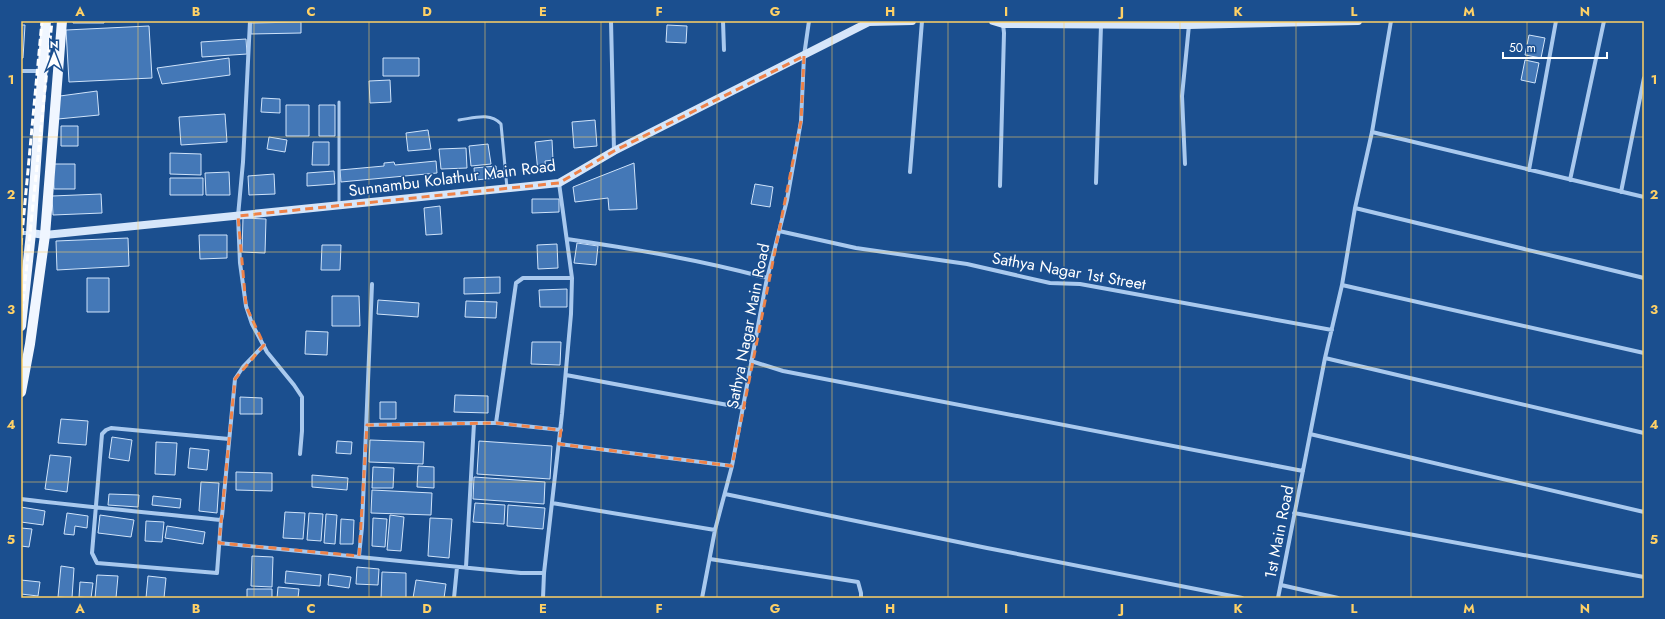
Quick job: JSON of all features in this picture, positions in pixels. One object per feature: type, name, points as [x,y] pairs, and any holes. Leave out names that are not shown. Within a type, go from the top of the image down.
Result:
[{"type":"main road","points":[[21,326],[26,233],[46,21]]},
{"type":"main road","points":[[21,392],[30,344],[45,235],[62,21]]},
{"type":"street","points":[[250,21],[243,162],[238,216],[240,263],[246,306],[252,324],[267,352],[302,397],[300,454]]},
{"type":"street","points":[[611,21],[614,152]]},
{"type":"street","points":[[723,21],[724,50]]},
{"type":"street","name":"Sathya Nagar Main Road","points":[[702,598],[715,530],[732,466],[744,408],[751,361],[767,278],[787,200],[801,121],[804,56],[809,21]]},
{"type":"street","name":"Sunnambu Kolathur Main Road","points":[[26,233],[45,235],[559,183],[614,152],[869,22],[912,21]]},
{"type":"street","points":[[910,172],[922,21]]},
{"type":"street","points":[[993,21],[1003,24],[1102,25],[1189,25],[1263,22],[1358,21]]},
{"type":"street","name":"1st Main Road","points":[[1278,598],[1325,358],[1342,285],[1355,208],[1372,132],[1391,21]]},
{"type":"street","points":[[1529,170],[1556,21]]},
{"type":"street","points":[[1570,180],[1604,21]]},
{"type":"street","points":[[1000,186],[1003,24]]},
{"type":"street","points":[[1096,183],[1102,25]]},
{"type":"street","points":[[1185,164],[1182,96],[1189,25]]},
{"type":"street","points":[[21,71],[42,71]]},
{"type":"street","points":[[1621,192],[1644,78]]},
{"type":"street","points":[[1372,132],[1644,197]]},
{"type":"street","points":[[543,598],[544,573],[561,430],[571,314],[572,278],[559,183]]},
{"type":"street","points":[[1355,208],[1644,278]]},
{"type":"street","name":"Sathya Nagar 1st Street","points":[[779,231],[856,248],[967,264],[1050,283],[1080,284],[1332,330]]},
{"type":"street","points":[[567,239],[705,262],[767,278]]},
{"type":"street","points":[[496,423],[516,283],[523,278],[572,278]]},
{"type":"street","points":[[359,556],[362,527],[367,424],[372,284]]},
{"type":"street","points":[[1342,285],[1644,353]]},
{"type":"street","points":[[229,440],[111,428],[106,430],[102,434],[92,553],[97,563],[218,574],[221,520],[222,516],[235,379],[243,367],[264,345]]},
{"type":"street","points":[[1325,358],[1644,433]]},
{"type":"street","points":[[751,361],[783,370],[1303,470]]},
{"type":"street","points":[[566,375],[744,408]]},
{"type":"street","points":[[466,567],[474,423]]},
{"type":"street","points":[[367,424],[496,423],[561,430]]},
{"type":"street","points":[[1310,434],[1644,512]]},
{"type":"street","points":[[559,444],[732,466]]},
{"type":"street","points":[[725,494],[979,547],[1242,598]]},
{"type":"street","points":[[21,499],[221,520]]},
{"type":"street","points":[[552,503],[715,530]]},
{"type":"street","points":[[1294,513],[1644,577]]},
{"type":"street","points":[[219,543],[457,567],[544,573]]},
{"type":"street","points":[[710,559],[858,582],[861,598]]},
{"type":"street","points":[[454,598],[457,567]]},
{"type":"street","points":[[1281,585],[1338,598]]},
{"type":"lane","points":[[340,102],[340,205]]},
{"type":"lane","points":[[459,120],[487,116],[495,118],[501,124],[507,188]]},
{"type":"highlighted area","points":[[804,56],[801,121],[732,466],[559,444],[561,430],[496,423],[367,425],[359,556],[219,543],[235,379],[264,345],[246,306],[238,216],[559,183],[614,151]]},
{"type":"building","points":[[73,21],[104,21],[104,23],[73,23]]},
{"type":"building","points":[[301,22],[301,33],[251,34],[251,23]]},
{"type":"building","points":[[21,25],[25,25],[23,58],[21,58]]},
{"type":"building","points":[[667,25],[687,26],[686,43],[666,42]]},
{"type":"building","points":[[149,26],[152,78],[69,82],[66,30]]},
{"type":"building","points":[[1529,35],[1545,38],[1541,58],[1525,55]]},
{"type":"building","points":[[246,39],[247,54],[202,57],[201,42]]},
{"type":"building","points":[[229,58],[230,75],[162,84],[157,68]]},
{"type":"building","points":[[383,58],[419,58],[419,76],[383,76]]},
{"type":"building","points":[[1525,60],[1539,63],[1535,83],[1521,80]]},
{"type":"building","points":[[390,80],[391,102],[370,103],[369,81]]},
{"type":"building","points":[[97,91],[99,115],[58,119],[60,96]]},
{"type":"building","points":[[262,98],[280,99],[280,113],[261,112]]},
{"type":"building","points":[[286,105],[309,105],[309,136],[286,136]]},
{"type":"building","points":[[319,105],[335,105],[335,136],[319,136]]},
{"type":"building","points":[[225,114],[227,142],[181,145],[179,117]]},
{"type":"building","points":[[595,120],[597,146],[574,148],[572,122]]},
{"type":"building","points":[[61,126],[78,126],[78,146],[61,146]]},
{"type":"building","points":[[428,130],[431,149],[408,151],[406,133]]},
{"type":"building","points":[[269,137],[287,140],[285,152],[267,149]]},
{"type":"building","points":[[552,140],[553,160],[545,161],[546,171],[538,172],[535,142]]},
{"type":"building","points":[[313,142],[329,142],[329,165],[312,165]]},
{"type":"building","points":[[488,144],[491,164],[471,166],[469,146]]},
{"type":"building","points":[[466,148],[467,168],[441,169],[439,149]]},
{"type":"building","points":[[170,153],[201,154],[201,175],[170,174]]},
{"type":"building","points":[[436,161],[437,173],[341,182],[340,170],[384,166],[384,163],[394,162],[395,165]]},
{"type":"building","points":[[634,163],[637,209],[609,210],[608,198],[575,202],[573,187]]},
{"type":"building","points":[[53,164],[75,164],[75,189],[54,189]]},
{"type":"building","points":[[496,166],[497,178],[475,180],[474,168]]},
{"type":"building","points":[[334,171],[335,184],[307,186],[307,173]]},
{"type":"building","points":[[229,172],[230,195],[206,195],[205,173]]},
{"type":"building","points":[[274,174],[275,194],[249,195],[248,176]]},
{"type":"building","points":[[170,178],[203,178],[203,195],[170,195]]},
{"type":"building","points":[[755,184],[773,187],[770,207],[751,204]]},
{"type":"building","points":[[101,194],[102,213],[53,215],[52,196]]},
{"type":"building","points":[[532,199],[559,199],[559,212],[532,213]]},
{"type":"building","points":[[440,206],[442,234],[426,235],[424,208]]},
{"type":"building","points":[[243,218],[266,219],[265,253],[242,252]]},
{"type":"building","points":[[199,235],[227,235],[227,258],[200,259]]},
{"type":"building","points":[[128,238],[129,266],[57,270],[56,241]]},
{"type":"building","points":[[577,243],[598,246],[596,265],[574,263]]},
{"type":"building","points":[[557,244],[558,268],[538,269],[537,245]]},
{"type":"building","points":[[322,245],[341,245],[340,270],[321,270]]},
{"type":"building","points":[[500,277],[500,293],[464,294],[464,278]]},
{"type":"building","points":[[87,278],[109,278],[109,312],[87,312]]},
{"type":"building","points":[[567,289],[567,307],[540,307],[539,290]]},
{"type":"building","points":[[332,296],[359,296],[360,326],[332,326]]},
{"type":"building","points":[[378,300],[419,303],[418,317],[377,314]]},
{"type":"building","points":[[466,301],[497,302],[496,318],[465,317]]},
{"type":"building","points":[[306,331],[328,332],[327,355],[305,354]]},
{"type":"building","points":[[532,342],[561,342],[560,365],[531,364]]},
{"type":"building","points":[[455,395],[488,396],[488,413],[454,412]]},
{"type":"building","points":[[240,397],[262,398],[262,414],[240,414]]},
{"type":"building","points":[[380,402],[396,402],[396,419],[380,419]]},
{"type":"building","points":[[61,419],[88,421],[86,445],[58,443]]},
{"type":"building","points":[[112,437],[132,440],[129,461],[109,458]]},
{"type":"building","points":[[370,440],[424,442],[423,464],[369,462]]},
{"type":"building","points":[[337,441],[352,442],[351,454],[336,453]]},
{"type":"building","points":[[479,441],[552,446],[550,479],[477,474]]},
{"type":"building","points":[[156,442],[177,443],[175,475],[155,474]]},
{"type":"building","points":[[190,448],[209,450],[207,470],[188,468]]},
{"type":"building","points":[[50,455],[71,457],[67,492],[45,489]]},
{"type":"building","points":[[418,466],[434,467],[434,488],[417,487]]},
{"type":"building","points":[[373,467],[394,468],[393,488],[372,488]]},
{"type":"building","points":[[236,472],[272,473],[272,491],[236,490]]},
{"type":"building","points":[[312,475],[348,478],[347,490],[312,487]]},
{"type":"building","points":[[474,477],[545,482],[544,504],[473,499]]},
{"type":"building","points":[[201,482],[219,483],[217,513],[199,511]]},
{"type":"building","points":[[372,490],[432,493],[431,515],[371,513]]},
{"type":"building","points":[[109,494],[139,495],[138,507],[108,505]]},
{"type":"building","points":[[153,496],[181,499],[180,508],[152,505]]},
{"type":"building","points":[[475,503],[505,505],[504,524],[473,522]]},
{"type":"building","points":[[508,505],[545,508],[543,529],[507,526]]},
{"type":"building","points":[[21,507],[45,511],[43,525],[21,522]]},
{"type":"building","points":[[285,512],[305,513],[303,539],[283,538]]},
{"type":"building","points":[[67,513],[88,516],[87,528],[75,526],[74,535],[64,534]]},
{"type":"building","points":[[309,513],[323,514],[321,541],[307,540]]},
{"type":"building","points":[[326,514],[337,515],[335,544],[324,543]]},
{"type":"building","points":[[100,515],[134,520],[131,537],[98,533]]},
{"type":"building","points":[[390,515],[404,517],[401,551],[387,550]]},
{"type":"building","points":[[373,518],[387,519],[385,547],[372,546]]},
{"type":"building","points":[[430,518],[452,519],[449,558],[428,556]]},
{"type":"building","points":[[341,519],[354,520],[353,544],[340,544]]},
{"type":"building","points":[[146,521],[164,522],[162,542],[145,541]]},
{"type":"building","points":[[167,526],[205,532],[203,544],[165,538]]},
{"type":"building","points":[[21,528],[32,529],[29,547],[21,546]]},
{"type":"building","points":[[252,556],[273,557],[272,587],[251,586]]},
{"type":"building","points":[[61,566],[74,568],[72,598],[58,597]]},
{"type":"building","points":[[357,567],[379,569],[378,585],[356,584]]},
{"type":"building","points":[[286,571],[321,575],[320,586],[285,583]]},
{"type":"building","points":[[382,572],[406,573],[406,598],[381,598]]},
{"type":"building","points":[[329,574],[351,577],[349,588],[328,585]]},
{"type":"building","points":[[97,575],[118,576],[116,598],[95,598]]},
{"type":"building","points":[[148,576],[166,578],[164,598],[146,598]]},
{"type":"building","points":[[21,580],[40,582],[38,596],[21,594]]},
{"type":"building","points":[[416,580],[446,584],[444,598],[413,598]]},
{"type":"building","points":[[80,582],[93,583],[91,598],[79,597]]},
{"type":"building","points":[[278,587],[299,589],[298,598],[277,598]]},
{"type":"building","points":[[247,589],[272,589],[272,598],[247,598]]},
{"type":"railway","points":[[21,245],[42,21]]},
{"type":"railway","points":[[21,321],[52,21]]}]
